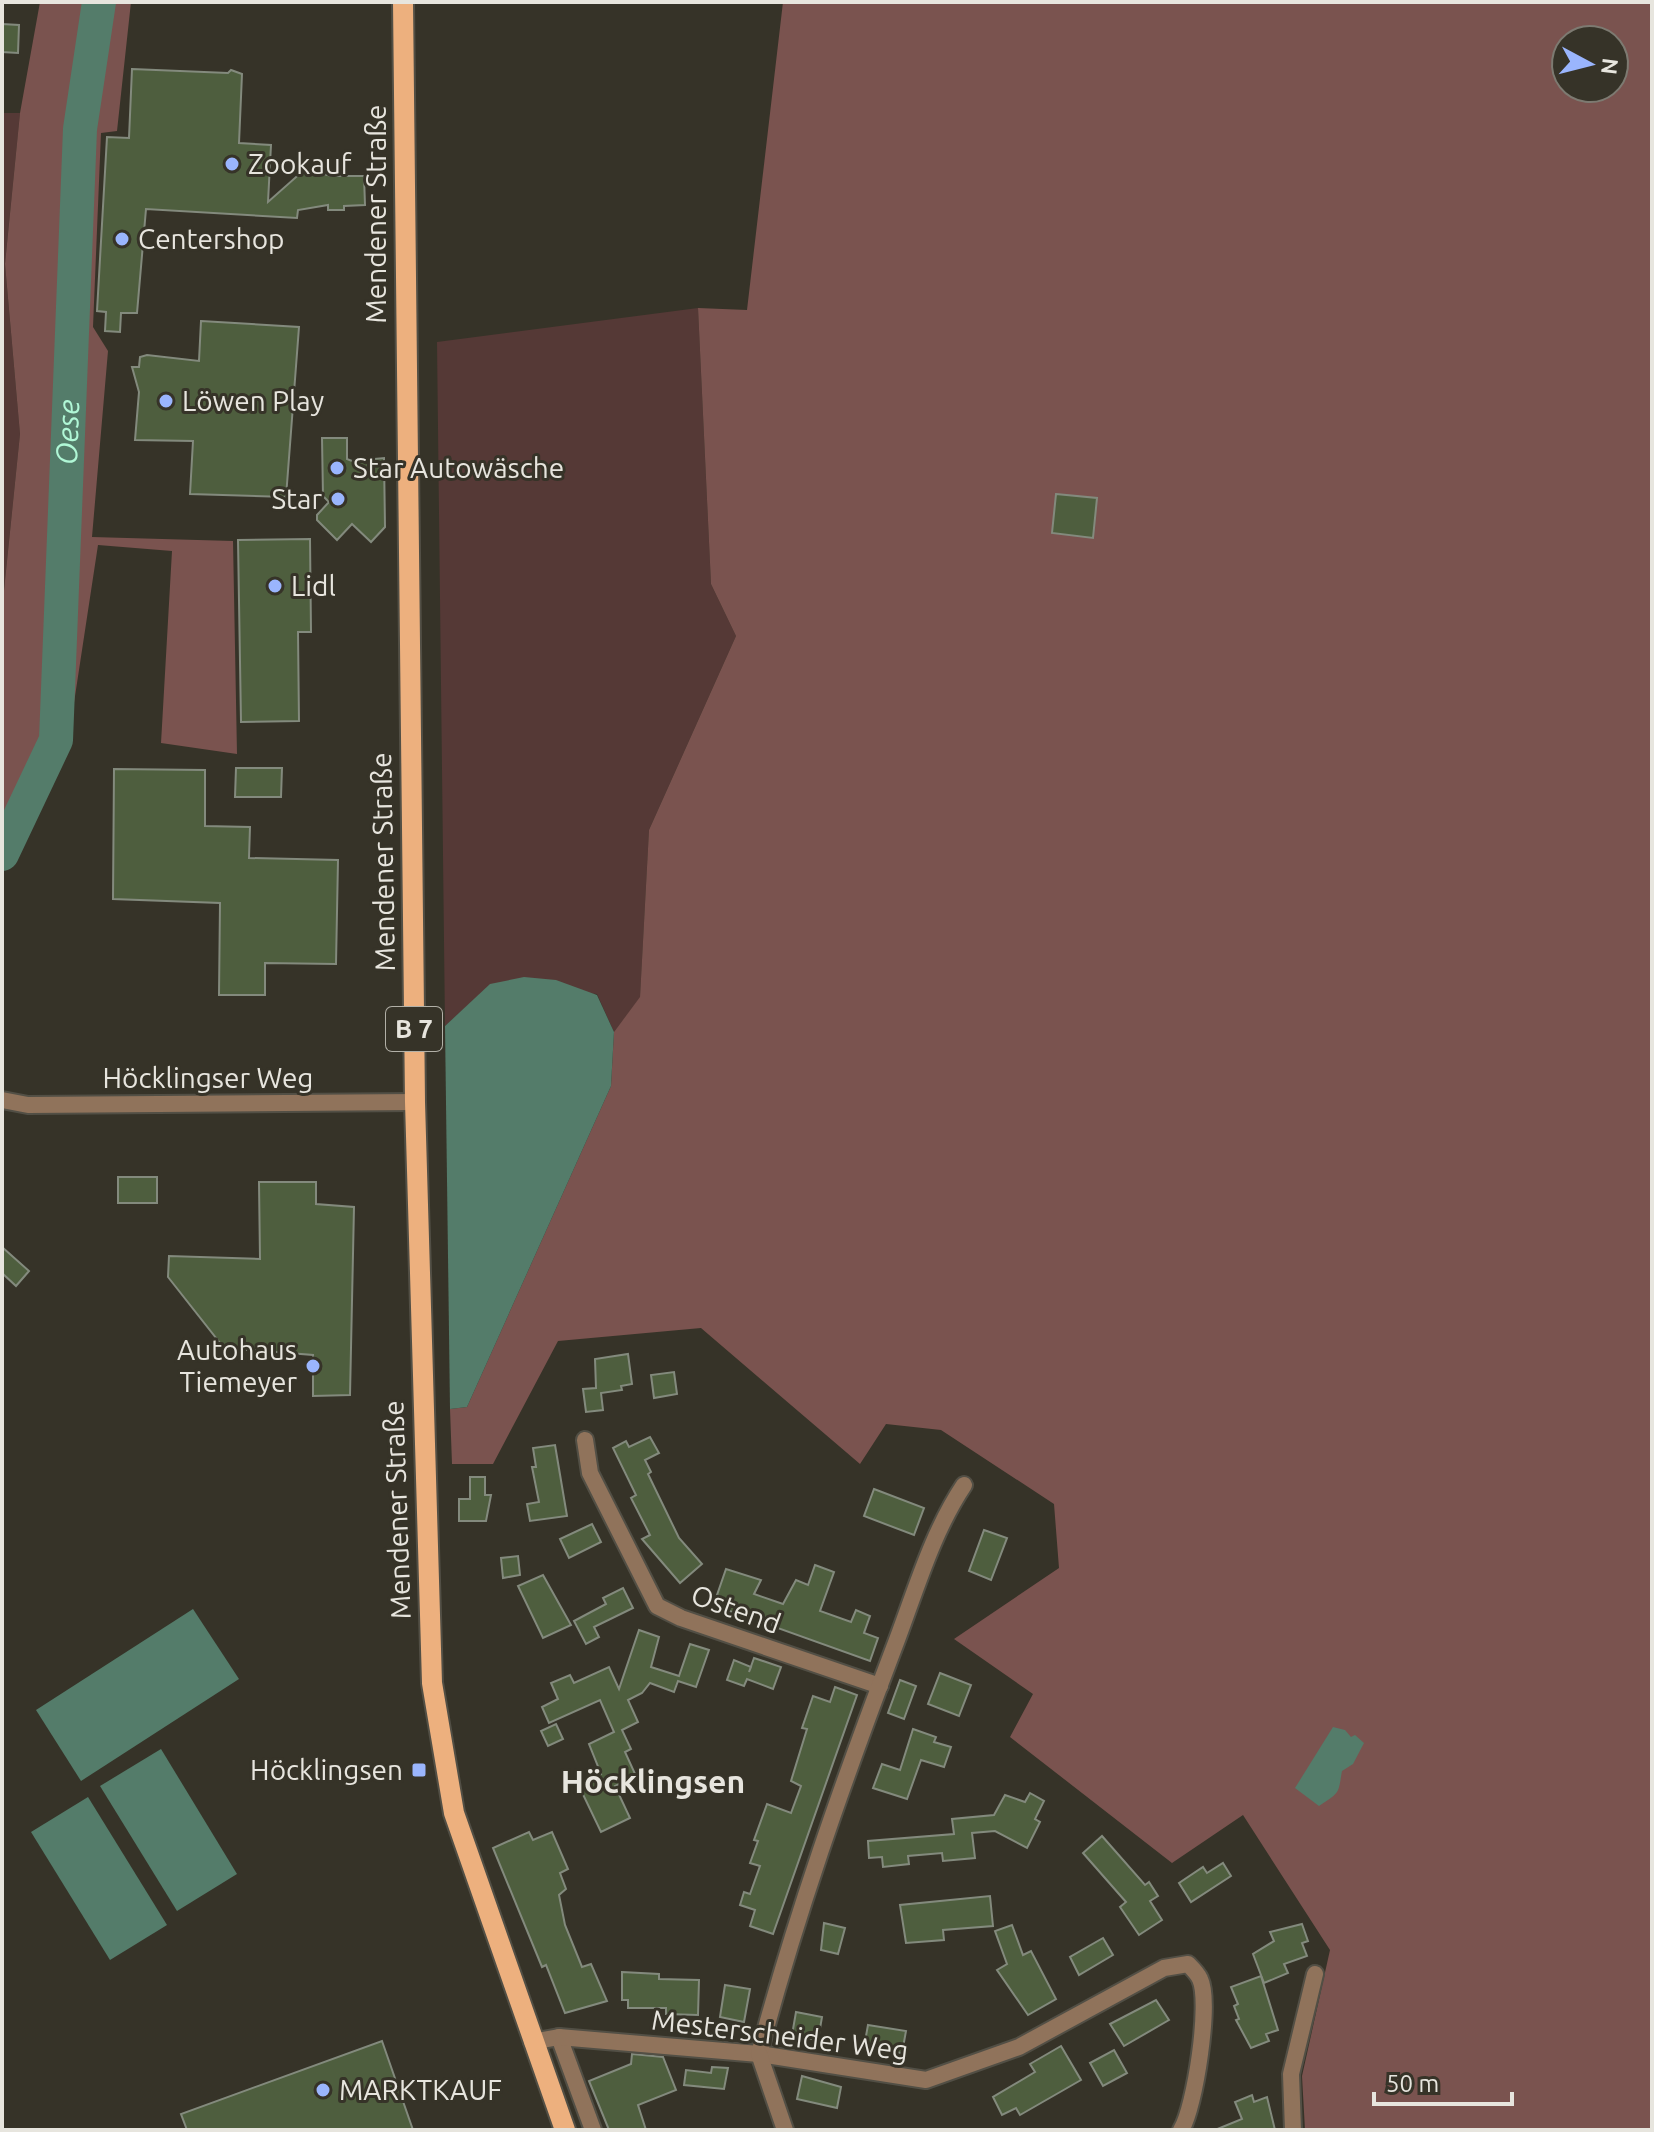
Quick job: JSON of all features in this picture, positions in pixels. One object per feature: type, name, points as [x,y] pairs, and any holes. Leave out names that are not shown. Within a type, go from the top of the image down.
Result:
[{"type":"main road","name":"Mendener Straße","points":[[403,2],[415,1102],[432,1683],[454,1813],[532,2042],[567,2130]]},
{"type":"street","name":"Höcklingser Weg","points":[[2,1100],[28,1105],[415,1102]]},
{"type":"street","name":"Ostend","points":[[585,1440],[590,1473],[657,1606],[681,1618],[880,1686]]},
{"type":"street","points":[[785,2130],[759,2054],[798,1916],[880,1686],[945,1513],[964,1485]]},
{"type":"street","name":"Mesterscheider Weg","points":[[532,2042],[559,2037],[759,2054],[926,2080],[1019,2047],[1164,1968],[1188,1964],[1200,1978],[1204,1997],[1198,2073],[1181,2130]]},
{"type":"street","points":[[1293,2130],[1291,2074],[1315,1974]]},
{"type":"street","points":[[559,2037],[593,2130]]},
{"type":"shaded area","points":[[40,2],[131,2],[117,131],[101,133],[93,327],[108,351],[92,537],[233,541],[237,754],[161,743],[172,551],[98,545],[70,729],[2,870],[2,610],[20,434],[5,264],[20,113]]},
{"type":"shaded area","points":[[783,2],[1652,2],[1652,2130],[1305,2130],[1302,2076],[1330,1950],[1243,1815],[1172,1863],[1010,1737],[1033,1694],[954,1639],[1059,1568],[1054,1504],[941,1430],[886,1424],[860,1464],[701,1328],[558,1341],[493,1464],[452,1464],[450,1409],[467,1407],[611,1086],[614,1032],[640,997],[649,830],[736,636],[711,584],[698,308],[747,310]]},
{"type":"shaded area","points":[[2,113],[20,113],[5,264],[20,434],[2,610]]},
{"type":"shaded area","points":[[698,308],[711,584],[736,636],[649,830],[640,998],[614,1032],[597,994],[490,985],[445,1026],[437,342]]},
{"type":"shaded area","points":[[524,977],[556,980],[597,995],[614,1032],[611,1086],[467,1407],[450,1409],[445,1026],[490,984]]},
{"type":"shaded area","points":[[193,1609],[239,1679],[81,1781],[36,1710]]},
{"type":"shaded area","points":[[1333,1727],[1345,1730],[1351,1737],[1355,1735],[1364,1743],[1353,1764],[1342,1771],[1337,1792],[1319,1806],[1295,1788]]},
{"type":"shaded area","points":[[161,1749],[237,1874],[177,1911],[100,1786]]},
{"type":"shaded area","points":[[88,1797],[167,1925],[110,1960],[31,1832]]},
{"type":"building","points":[[2,24],[19,25],[18,53],[2,52]]},
{"type":"building","points":[[132,69],[228,73],[231,70],[242,74],[239,143],[271,145],[268,202],[304,170],[332,176],[364,176],[365,205],[344,206],[344,210],[328,210],[328,205],[298,210],[297,218],[146,209],[137,313],[121,313],[120,332],[105,331],[106,312],[97,311],[107,137],[129,138]]},
{"type":"building","points":[[201,321],[299,327],[286,497],[190,494],[193,441],[135,440],[139,392],[132,367],[139,367],[140,357],[147,355],[199,361]]},
{"type":"building","points":[[322,438],[347,438],[347,459],[352,461],[384,458],[385,527],[371,542],[352,524],[337,540],[317,520],[317,515],[329,502],[323,496]]},
{"type":"building","points":[[1056,494],[1097,498],[1093,538],[1052,533]]},
{"type":"building","name":"Lidl","points":[[310,539],[311,632],[298,632],[299,721],[241,722],[238,540]]},
{"type":"building","points":[[236,768],[282,768],[281,797],[235,797]]},
{"type":"building","points":[[114,769],[205,770],[205,826],[250,827],[249,858],[338,860],[336,964],[265,963],[265,995],[219,995],[220,903],[113,899]]},
{"type":"building","points":[[118,1177],[157,1177],[157,1203],[118,1203]]},
{"type":"building","points":[[259,1182],[316,1182],[316,1204],[354,1207],[350,1395],[313,1396],[313,1355],[224,1348],[168,1277],[169,1256],[260,1259]]},
{"type":"building","points":[[2,1247],[29,1271],[16,1286],[2,1273]]},
{"type":"building","points":[[628,1354],[632,1384],[621,1386],[622,1390],[601,1393],[603,1410],[586,1412],[583,1389],[596,1388],[595,1359]]},
{"type":"building","points":[[674,1372],[677,1394],[654,1398],[651,1375]]},
{"type":"building","points":[[650,1437],[659,1453],[645,1460],[651,1472],[648,1474],[679,1538],[702,1564],[680,1583],[642,1539],[650,1535],[631,1498],[636,1495],[613,1448],[626,1441],[629,1447]]},
{"type":"building","points":[[555,1445],[567,1516],[530,1521],[527,1504],[539,1502],[532,1467],[536,1467],[533,1448]]},
{"type":"building","points":[[470,1477],[485,1477],[485,1495],[491,1495],[486,1521],[459,1521],[459,1499],[470,1499]]},
{"type":"building","points":[[874,1489],[924,1508],[914,1535],[864,1516]]},
{"type":"building","points":[[592,1524],[601,1542],[569,1558],[560,1539]]},
{"type":"building","points":[[984,1530],[1007,1538],[991,1580],[969,1571]]},
{"type":"building","points":[[518,1556],[520,1575],[503,1578],[501,1558]]},
{"type":"building","points":[[815,1565],[834,1572],[820,1611],[851,1622],[856,1610],[870,1616],[864,1633],[878,1638],[870,1661],[772,1626],[774,1620],[740,1609],[739,1614],[717,1607],[721,1597],[717,1595],[726,1569],[761,1580],[754,1594],[783,1604],[796,1580],[808,1585]]},
{"type":"building","points":[[543,1575],[571,1625],[543,1638],[518,1586]]},
{"type":"building","points":[[623,1588],[633,1608],[594,1627],[599,1637],[586,1644],[574,1621],[606,1604],[603,1598]]},
{"type":"building","points":[[639,1630],[659,1637],[651,1667],[679,1676],[690,1644],[709,1650],[696,1687],[678,1681],[674,1692],[650,1683],[642,1693],[628,1700],[638,1722],[622,1730],[631,1749],[625,1752],[636,1776],[615,1786],[630,1818],[601,1832],[578,1784],[601,1774],[589,1744],[614,1732],[600,1700],[549,1723],[542,1707],[558,1699],[551,1683],[570,1675],[574,1683],[609,1667],[619,1689]]},
{"type":"building","points":[[754,1658],[781,1667],[773,1689],[747,1679],[744,1686],[727,1680],[734,1660],[751,1667]]},
{"type":"building","points":[[940,1673],[971,1685],[959,1716],[928,1704]]},
{"type":"building","points":[[900,1680],[916,1686],[904,1719],[888,1713]]},
{"type":"building","points":[[835,1687],[857,1695],[773,1934],[750,1926],[755,1910],[740,1905],[744,1892],[750,1894],[760,1866],[750,1863],[758,1841],[754,1840],[767,1804],[791,1813],[801,1786],[791,1781],[807,1729],[802,1728],[813,1696],[830,1702]]},
{"type":"building","points":[[556,1724],[563,1739],[548,1746],[541,1731]]},
{"type":"building","points":[[913,1729],[936,1737],[934,1742],[951,1747],[944,1767],[921,1760],[907,1799],[873,1788],[882,1764],[900,1770]]},
{"type":"building","points":[[1030,1793],[1044,1801],[1035,1819],[1040,1822],[1027,1848],[995,1831],[972,1833],[975,1858],[943,1861],[942,1853],[908,1856],[909,1864],[883,1867],[882,1857],[869,1858],[868,1841],[954,1834],[952,1819],[994,1815],[1005,1795],[1025,1802]]},
{"type":"building","points":[[529,1832],[533,1840],[552,1832],[568,1869],[560,1873],[566,1889],[559,1895],[565,1925],[582,1967],[591,1964],[607,2001],[565,2013],[546,1965],[542,1967],[493,1848]]},
{"type":"building","points":[[1102,1836],[1145,1885],[1149,1882],[1158,1896],[1150,1901],[1162,1920],[1139,1935],[1120,1907],[1126,1902],[1083,1853]]},
{"type":"building","points":[[1223,1863],[1231,1876],[1191,1902],[1179,1883],[1203,1867],[1207,1873]]},
{"type":"building","points":[[990,1896],[993,1926],[943,1930],[944,1940],[906,1943],[900,1905]]},
{"type":"building","points":[[824,1923],[845,1928],[838,1954],[821,1950]]},
{"type":"building","points":[[1302,1924],[1308,1941],[1302,1943],[1307,1956],[1284,1964],[1288,1973],[1264,1983],[1253,1954],[1274,1941],[1270,1932]]},
{"type":"building","points":[[1012,1925],[1023,1955],[1031,1951],[1056,1999],[1028,2015],[997,1970],[1007,1964],[995,1931]]},
{"type":"building","points":[[1103,1938],[1113,1955],[1079,1975],[1070,1957]]},
{"type":"building","points":[[622,1972],[659,1974],[659,1979],[699,1980],[698,2015],[666,2014],[666,2008],[628,2008],[628,2000],[622,2000]]},
{"type":"building","points":[[1261,1976],[1278,2030],[1266,2034],[1269,2041],[1251,2048],[1236,2020],[1239,2019],[1234,2006],[1238,2004],[1231,1987]]},
{"type":"building","points":[[725,1985],[750,1989],[744,2022],[720,2017]]},
{"type":"building","points":[[1156,2000],[1169,2020],[1124,2046],[1110,2024]]},
{"type":"building","points":[[796,2012],[822,2017],[818,2040],[792,2035]]},
{"type":"building","points":[[868,2025],[906,2031],[902,2053],[864,2047]]},
{"type":"building","name":"MARKTKAUF","points":[[382,2041],[413,2130],[187,2130],[181,2114]]},
{"type":"building","points":[[1061,2046],[1081,2080],[1020,2115],[1016,2108],[1002,2115],[993,2097],[1035,2072],[1030,2064]]},
{"type":"building","points":[[1114,2050],[1127,2073],[1103,2086],[1090,2063]]},
{"type":"building","points":[[632,2054],[663,2057],[676,2090],[638,2105],[646,2130],[609,2130],[589,2081],[631,2064]]},
{"type":"building","points":[[712,2067],[728,2068],[724,2089],[684,2085],[686,2070],[711,2073]]},
{"type":"building","points":[[802,2076],[841,2087],[837,2108],[797,2099]]},
{"type":"building","points":[[1252,2095],[1254,2102],[1267,2097],[1275,2130],[1215,2130],[1242,2119],[1235,2102]]},
{"type":"waterway","name":"Oese","points":[[2,854],[56,740],[80,129],[99,2]]},
{"type":"place","name":"Zookauf","points":[[232,164]]},
{"type":"place","name":"Centershop","points":[[122,239]]},
{"type":"place","name":"Löwen Play","points":[[166,401]]},
{"type":"place","name":"Star Autowäsche","points":[[337,468]]},
{"type":"place","name":"Star","points":[[338,499]]},
{"type":"place","name":"Lidl","points":[[275,586]]},
{"type":"place","name":"Autohaus Tiemeyer","points":[[313,1366]]},
{"type":"place","name":"Höcklingsen","points":[[419,1770]]},
{"type":"place","name":"MARKTKAUF","points":[[323,2090]]},
{"type":"district","name":"Höcklingsen","points":[[653,1782]]}]
